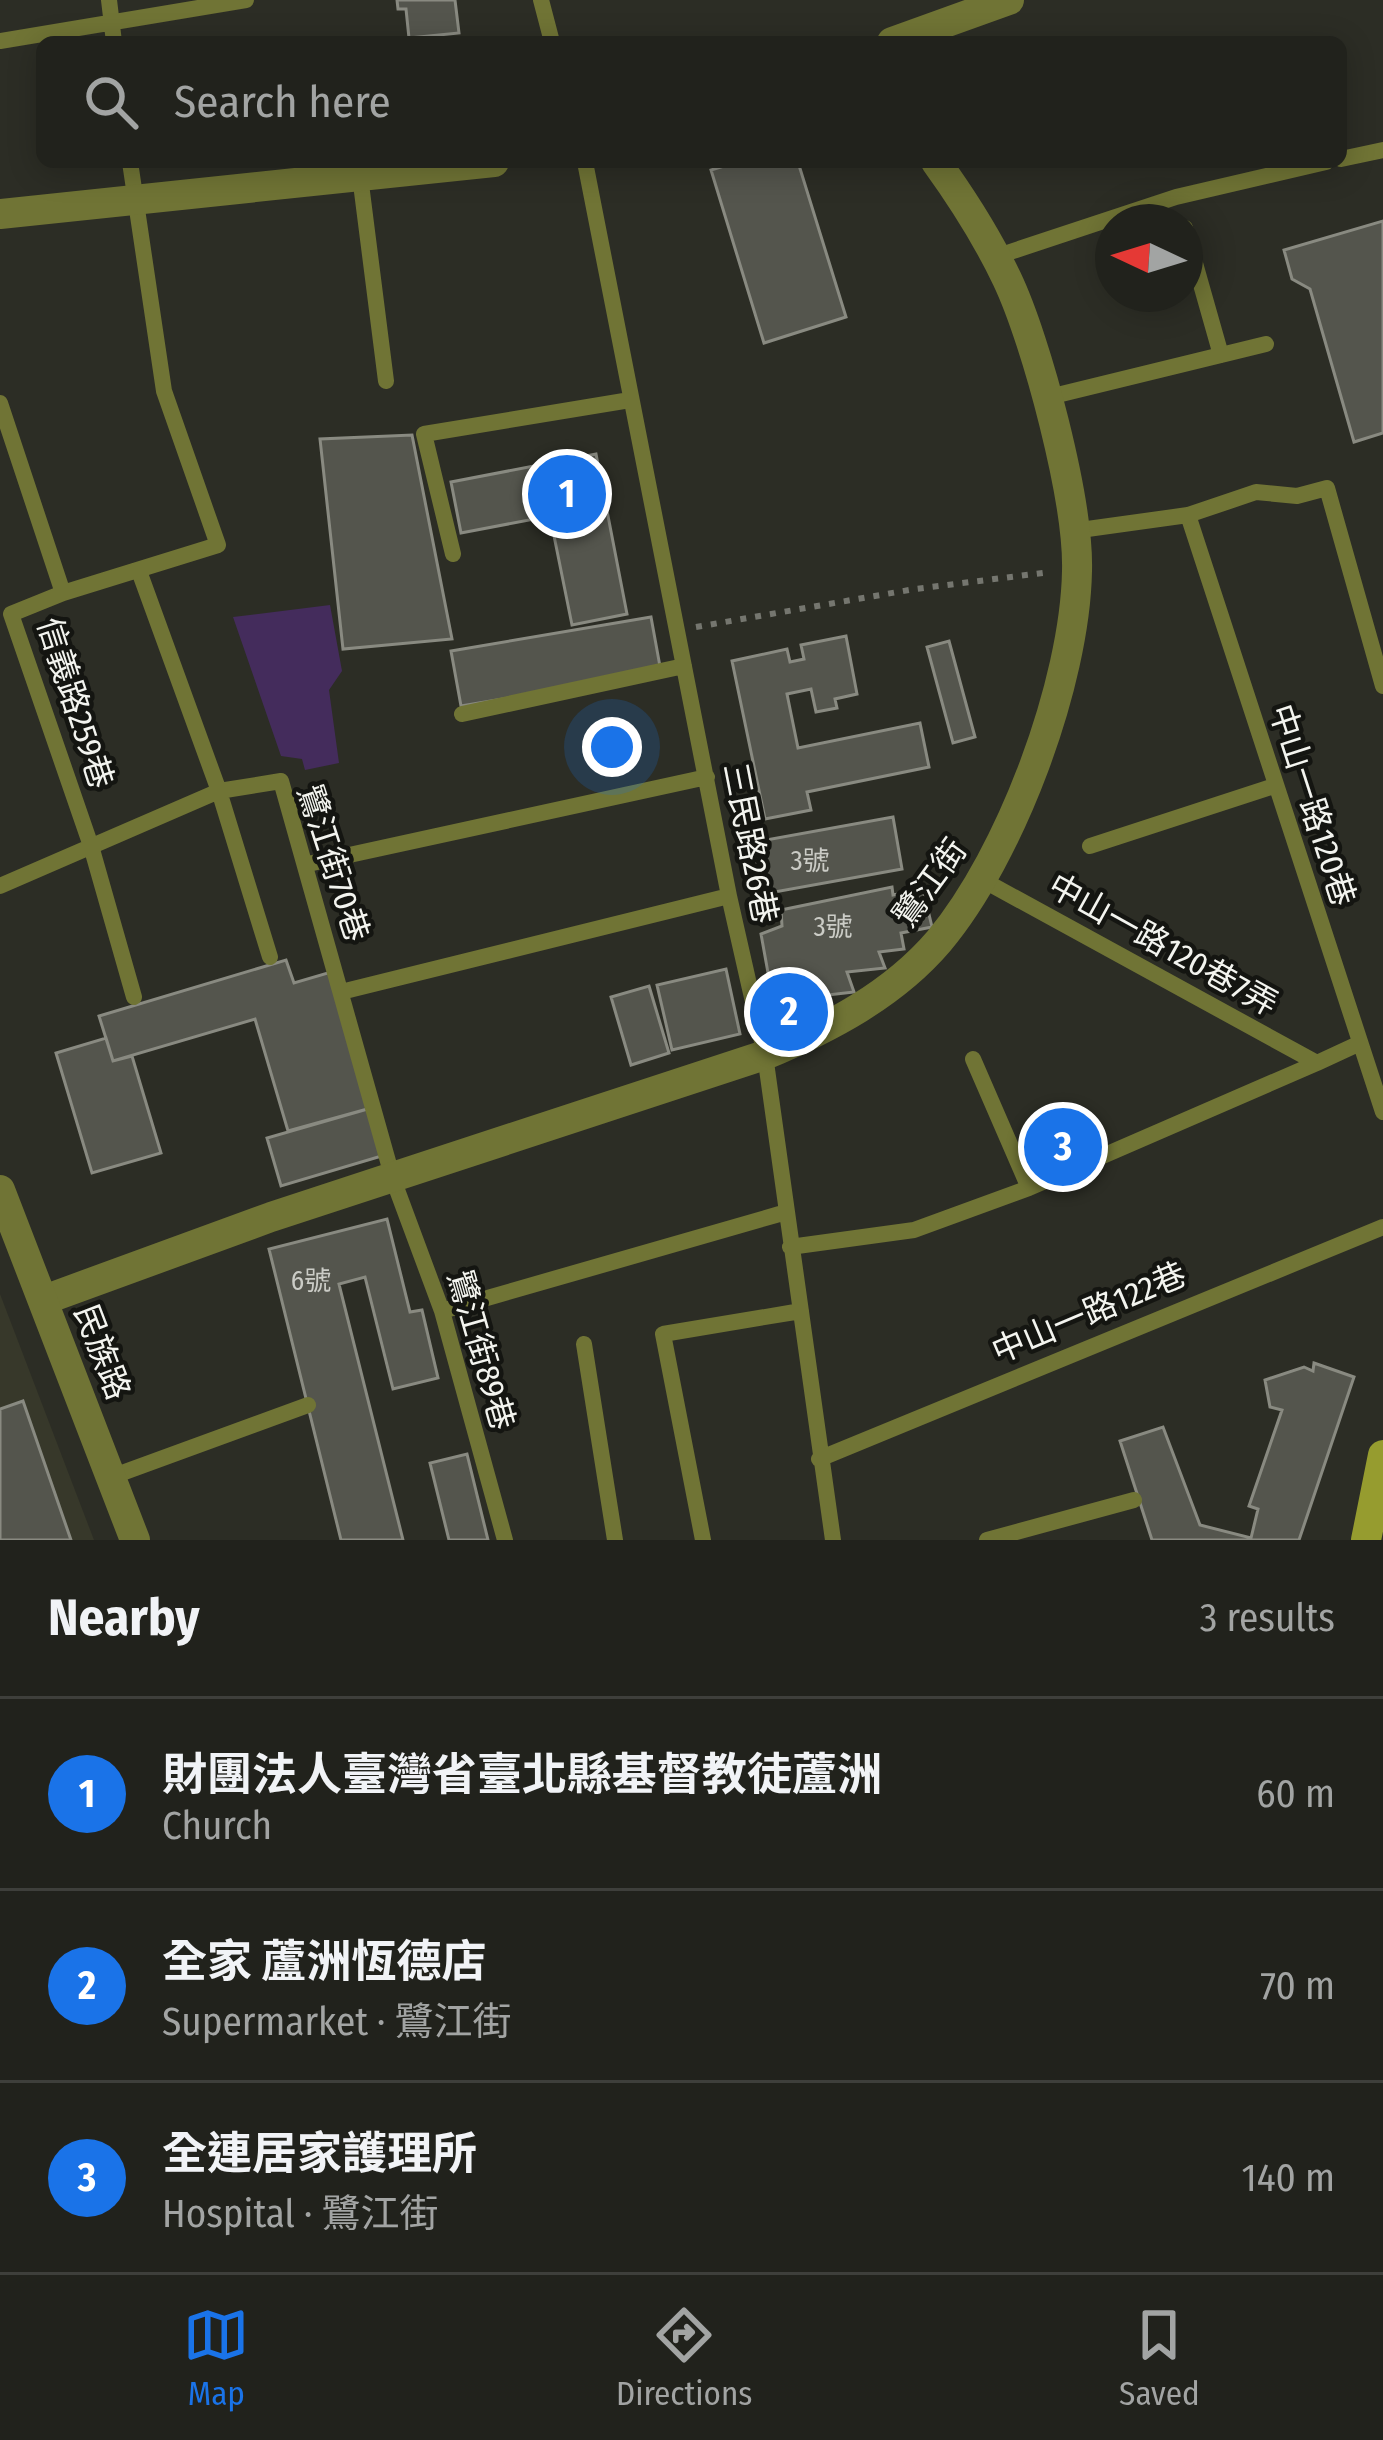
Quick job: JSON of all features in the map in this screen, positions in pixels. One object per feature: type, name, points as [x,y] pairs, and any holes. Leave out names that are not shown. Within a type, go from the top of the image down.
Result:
[{"type":"main road","points":[[1366,1540],[1383,1455]]},
{"type":"street","points":[[909,36],[1009,0]]},
{"type":"street","points":[[0,214],[437,168]]},
{"type":"street","name":"鷺江街","points":[[44,1300],[765,1055],[844,1022],[937,943],[981,879],[1050,726],[1077,569],[1045,398],[1009,281],[949,168]]},
{"type":"street","name":"民族路","points":[[0,1190],[135,1540]]},
{"type":"lane","points":[[109,0],[113,34]]},
{"type":"lane","points":[[81,36],[113,34],[246,0]]},
{"type":"lane","points":[[541,0],[550,36]]},
{"type":"lane","points":[[0,41],[36,39]]},
{"type":"lane","points":[[1347,158],[1383,150]]},
{"type":"lane","points":[[63,593],[218,545],[164,392],[131,168]]},
{"type":"lane","name":"三民路26巷","points":[[586,168],[729,896],[765,1055],[783,1213],[802,1311],[833,1540]]},
{"type":"lane","points":[[994,256],[1176,197],[1297,168]]},
{"type":"lane","points":[[360,176],[386,382]]},
{"type":"lane","points":[[1176,197],[1178,204]]},
{"type":"lane","points":[[1203,292],[1221,355]]},
{"type":"lane","points":[[1045,398],[1266,344]]},
{"type":"lane","points":[[453,554],[424,434],[630,400]]},
{"type":"lane","name":"信義路259巷","points":[[0,403],[63,593],[6,616],[91,847],[134,997]]},
{"type":"lane","points":[[1073,531],[1188,514],[1256,492],[1297,496],[1328,488],[1383,686]]},
{"type":"lane","name":"中山一路120巷","points":[[1188,514],[1383,1112]]},
{"type":"lane","points":[[139,572],[220,791],[270,957]]},
{"type":"lane","points":[[462,714],[684,666]]},
{"type":"lane","points":[[308,864],[706,777]]},
{"type":"lane","name":"鷺江街70巷","points":[[0,886],[220,791],[281,781],[393,1179]]},
{"type":"lane","points":[[1090,846],[1274,785]]},
{"type":"lane","name":"中山一路120巷7弄","points":[[981,879],[1317,1063]]},
{"type":"lane","points":[[340,992],[729,896]]},
{"type":"lane","points":[[790,1247],[914,1230],[1029,1188],[1358,1044]]},
{"type":"lane","points":[[973,1059],[1029,1188]]},
{"type":"lane","name":"鷺江街89巷","points":[[393,1179],[442,1311],[505,1540]]},
{"type":"lane","points":[[442,1311],[783,1213]]},
{"type":"lane","name":"中山一路122巷","points":[[819,1459],[1383,1227]]},
{"type":"lane","points":[[703,1540],[663,1334],[802,1311]]},
{"type":"lane","points":[[584,1344],[615,1540]]},
{"type":"lane","points":[[111,1477],[308,1405]]},
{"type":"lane","points":[[987,1540],[1134,1500]]},
{"type":"path","points":[[677,631],[915,589],[1077,569]]},
{"type":"shaded area","points":[[330,605],[342,671],[329,690],[339,763],[305,770],[302,759],[281,756],[233,617]]},
{"type":"shaded area","points":[[0,1294],[94,1540],[0,1540]]},
{"type":"building","points":[[397,0],[455,0],[459,33],[409,36],[406,9],[398,9]]},
{"type":"building","points":[[800,168],[846,317],[764,343],[711,170]]},
{"type":"building","points":[[1383,221],[1383,433],[1354,442],[1310,289],[1292,279],[1284,250]]},
{"type":"building","points":[[412,435],[452,639],[343,649],[320,439]]},
{"type":"building","points":[[596,454],[627,614],[572,625],[550,516],[461,533],[451,482]]},
{"type":"building","points":[[651,617],[661,672],[461,706],[451,651]]},
{"type":"building","points":[[846,636],[857,694],[835,699],[837,708],[816,712],[811,689],[787,694],[798,748],[920,723],[929,767],[807,792],[811,810],[765,819],[732,661],[787,649],[790,662],[804,659],[801,645]]},
{"type":"building","points":[[949,641],[975,737],[953,743],[927,647]]},
{"type":"building","points":[[893,817],[902,869],[758,895],[749,843]]},
{"type":"building","points":[[892,887],[893,895],[923,889],[932,927],[901,933],[904,949],[879,952],[885,968],[847,972],[854,992],[810,997],[817,1019],[786,1020],[774,1006],[761,934],[782,926],[781,910]]},
{"type":"building","points":[[286,960],[294,983],[331,972],[371,1108],[288,1131],[255,1019],[113,1061],[99,1016]]},
{"type":"building","points":[[726,969],[740,1034],[672,1050],[657,985]]},
{"type":"building","points":[[649,986],[669,1053],[631,1065],[611,997]]},
{"type":"building","points":[[106,1038],[113,1061],[132,1056],[161,1153],[92,1173],[56,1053]]},
{"type":"building","points":[[371,1108],[385,1155],[281,1186],[267,1138]]},
{"type":"building","points":[[387,1219],[410,1312],[422,1310],[438,1378],[393,1389],[365,1277],[339,1284],[403,1540],[341,1540],[269,1249]]},
{"type":"building","points":[[1314,1363],[1354,1377],[1299,1540],[1152,1540],[1120,1441],[1163,1427],[1200,1525],[1251,1538],[1258,1509],[1249,1506],[1282,1410],[1270,1407],[1265,1380],[1304,1367],[1313,1371]]},
{"type":"building","points":[[23,1401],[71,1540],[0,1540],[0,1409]]},
{"type":"building","points":[[467,1454],[488,1540],[449,1540],[430,1463]]},
{"type":"place","name":"財團法人臺灣省臺北縣基督教徒蘆洲","points":[[567,494]]},
{"type":"place","name":"全家 蘆洲恆德店","points":[[789,1012]]},
{"type":"place","name":"全連居家護理所","points":[[1063,1147]]}]
